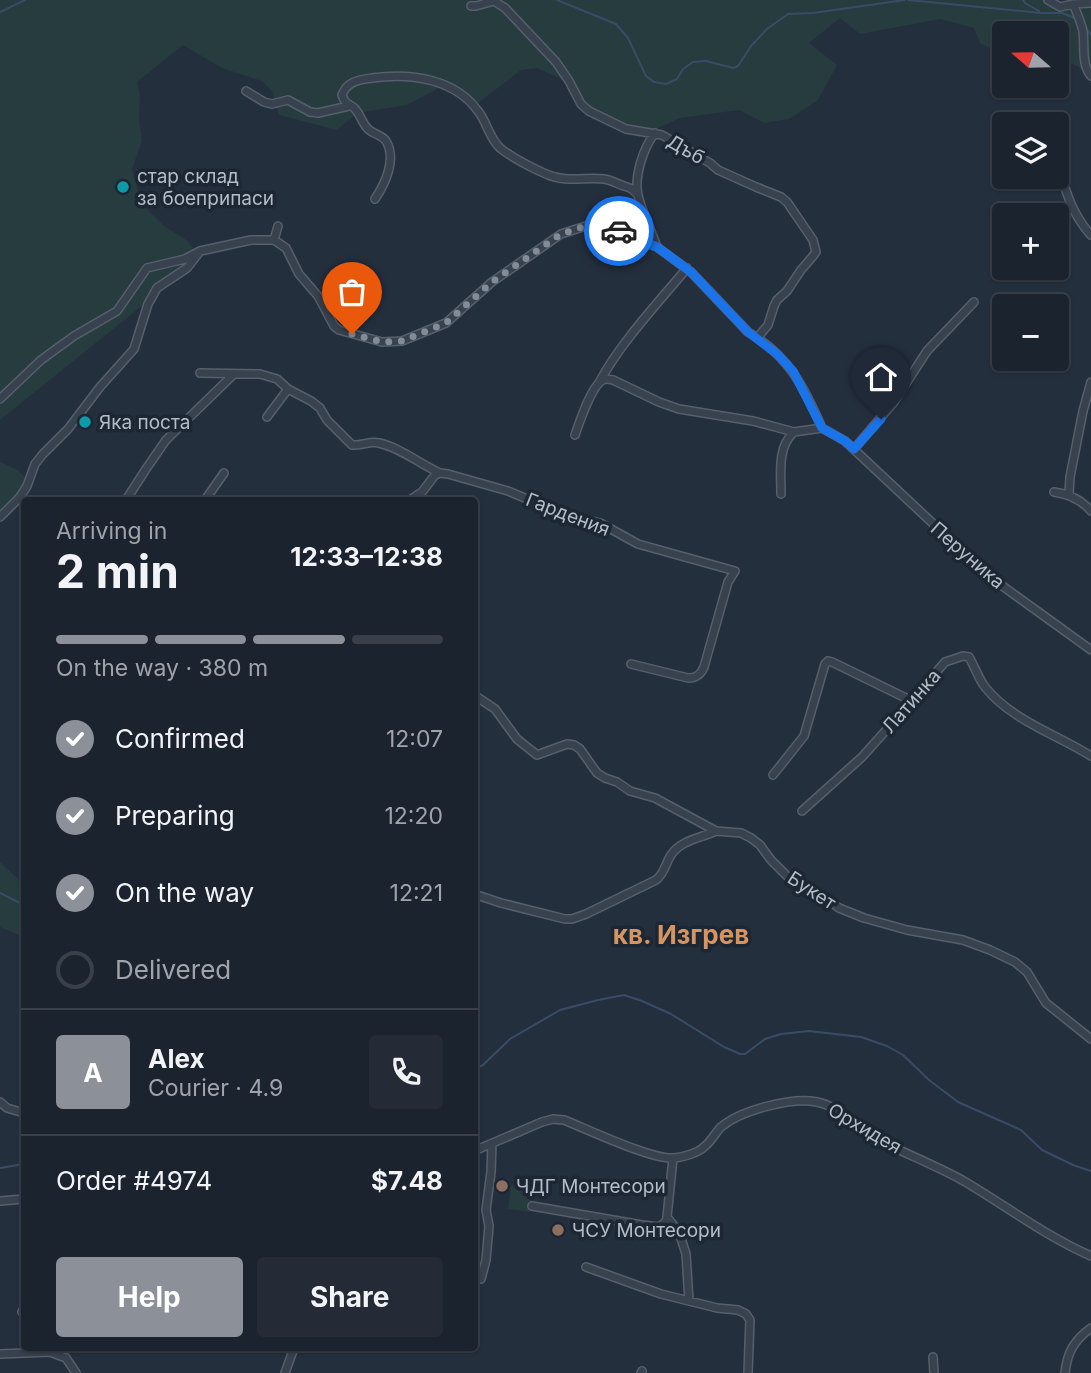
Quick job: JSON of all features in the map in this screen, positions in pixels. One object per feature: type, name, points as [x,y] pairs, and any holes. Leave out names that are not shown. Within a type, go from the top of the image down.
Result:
[{"type":"street","points":[[1048,0],[1060,7],[1089,2]]},
{"type":"street","name":"Дъб","points":[[471,6],[494,1],[505,8],[556,62],[581,104],[597,116],[626,129],[654,133],[670,139],[729,176],[781,197],[813,240],[816,252],[777,300],[768,325],[758,337]]},
{"type":"street","points":[[1073,4],[1083,30],[1084,61],[1091,76]]},
{"type":"street","points":[[375,199],[388,174],[388,143],[383,137],[369,131],[359,119],[357,110],[349,106],[342,95],[347,85],[356,80],[383,76],[416,76],[431,79],[468,100],[478,111],[498,146],[548,175],[579,180],[607,179],[631,188],[637,194],[657,247]]},
{"type":"street","points":[[246,91],[264,102],[272,104],[288,100],[310,112],[318,113],[349,106]]},
{"type":"street","points":[[637,194],[641,160],[654,133]]},
{"type":"street","points":[[1064,189],[1081,224],[1091,235]]},
{"type":"street","points":[[0,398],[41,360],[74,336],[117,312],[147,268],[185,259],[200,251],[251,240],[274,240],[286,248],[299,274],[318,296],[334,326],[344,332],[382,342],[402,341],[446,323],[492,282],[561,234],[592,224],[604,226],[657,247],[687,268],[748,332],[758,337],[793,371],[822,428],[794,432],[754,421],[679,409],[613,380],[600,382]]},
{"type":"street","points":[[274,240],[278,226]]},
{"type":"street","points":[[0,517],[20,498],[35,464],[43,454],[68,429],[100,387],[135,349],[148,304],[157,288],[187,268],[200,251]]},
{"type":"street","points":[[575,435],[587,404],[606,371],[687,268]]},
{"type":"street","points":[[854,449],[894,402],[927,351],[974,302]]},
{"type":"street","points":[[200,373],[269,376],[277,379],[288,389],[267,417]]},
{"type":"street","points":[[128,497],[166,440],[234,374]]},
{"type":"street","points":[[1069,494],[1070,477],[1091,382]]},
{"type":"street","name":"Гардения","points":[[288,389],[320,408],[327,420],[352,445],[381,443],[440,473],[489,485],[566,515],[600,523],[638,544],[735,571],[728,582],[704,667],[698,675],[688,678],[631,664]]},
{"type":"street","name":"Перуника","points":[[822,428],[845,441],[990,577],[1091,650]]},
{"type":"street","points":[[781,494],[782,457],[785,444],[794,432]]},
{"type":"street","points":[[207,497],[224,472]]},
{"type":"street","points":[[414,497],[440,473]]},
{"type":"street","points":[[1054,492],[1069,494],[1091,511]]},
{"type":"street","name":"Латинка","points":[[802,811],[862,757],[945,662],[963,656],[969,657],[984,687],[1001,703],[1023,719],[1091,756]]},
{"type":"street","points":[[772,775],[804,736],[828,661],[912,701]]},
{"type":"street","name":"Букет","points":[[478,698],[495,709],[511,732],[537,755],[567,744],[574,745],[597,773],[605,778],[630,791],[655,798],[716,831],[751,838],[792,881],[818,892],[838,908],[907,930],[963,940],[1015,962],[1027,972],[1046,1003],[1091,1039]]},
{"type":"street","points":[[478,895],[572,919],[656,880],[677,848],[716,831]]},
{"type":"street","name":"Орхидея","points":[[673,1158],[704,1148],[722,1126],[736,1116],[755,1109],[814,1101],[825,1104],[871,1135],[959,1179],[1056,1239],[1089,1252]]},
{"type":"street","points":[[0,1102],[7,1108],[21,1112]]},
{"type":"street","points":[[478,1149],[553,1119],[564,1120],[658,1156],[673,1158],[668,1219],[660,1227],[532,1206]]},
{"type":"street","points":[[481,1279],[486,1260],[489,1226],[485,1210],[492,1144]]},
{"type":"street","points":[[0,1201],[21,1199]]},
{"type":"street","points":[[668,1219],[679,1232],[686,1254],[689,1300]]},
{"type":"street","points":[[586,1267],[661,1294],[717,1308],[738,1310],[748,1316],[748,1373]]},
{"type":"street","points":[[1065,1373],[1066,1359],[1073,1344],[1091,1328]]},
{"type":"street","points":[[285,1373],[293,1351]]},
{"type":"street","points":[[0,1354],[50,1352],[65,1358],[76,1373]]},
{"type":"street","points":[[933,1357],[934,1373]]},
{"type":"green space","points":[[0,0],[1048,0],[1060,7],[1073,4],[1077,0],[1091,4],[1091,81],[1078,66],[1069,63],[1069,21],[992,21],[992,49],[980,43],[974,28],[940,19],[860,34],[840,18],[809,43],[837,65],[818,100],[789,119],[764,123],[739,110],[680,118],[649,132],[626,131],[592,119],[570,83],[537,68],[521,70],[474,106],[439,88],[407,105],[357,113],[337,130],[279,115],[272,91],[262,81],[222,68],[183,45],[137,82],[142,141],[132,169],[146,208],[164,226],[188,241],[196,254],[176,275],[155,284],[143,305],[0,420]]},
{"type":"green space","points":[[0,462],[16,469],[26,478],[19,496],[0,521]]},
{"type":"green space","points":[[0,862],[21,882],[21,936],[0,927]]},
{"type":"green space","points":[[511,1185],[533,1188],[530,1212],[508,1209]]},
{"type":"waterway","points":[[0,12],[25,0]]},
{"type":"waterway","points":[[557,0],[616,24],[628,38],[646,76],[654,82],[666,84],[677,79],[683,69],[693,62],[706,61],[733,68],[738,66],[751,46],[767,29],[788,14],[905,0]]},
{"type":"waterway","points":[[908,0],[1062,13],[1077,19]]},
{"type":"waterway","points":[[1023,0],[1039,11]]},
{"type":"waterway","points":[[1084,25],[1091,35]]},
{"type":"waterway","points":[[0,893],[21,904]]},
{"type":"waterway","points":[[478,1067],[510,1039],[560,1010],[624,995],[671,1014],[740,1054],[745,1054],[765,1039],[809,1031],[861,1037],[887,1046],[903,1055],[929,1080],[958,1102],[1021,1130],[1042,1150],[1091,1171]]},
{"type":"waterway","points":[[0,1168],[21,1164]]},
{"type":"way so far","points":[[352,334],[382,342],[402,341],[446,323],[492,282],[561,234],[592,224],[619,231]]},
{"type":"place","name":"стар склад за боеприпаси","points":[[123,187]]},
{"type":"place","name":"Яка поста","points":[[85,422]]},
{"type":"place","name":"ЧДГ Монтесори","points":[[502,1186]]},
{"type":"place","name":"ЧСУ Монтесори","points":[[558,1230]]},
{"type":"district","name":"кв. Изгрев","points":[[681,935]]},
{"type":"route","points":[[619,231],[657,247],[691,272],[748,332],[777,354],[803,387],[822,428],[854,449],[881,419]]}]
